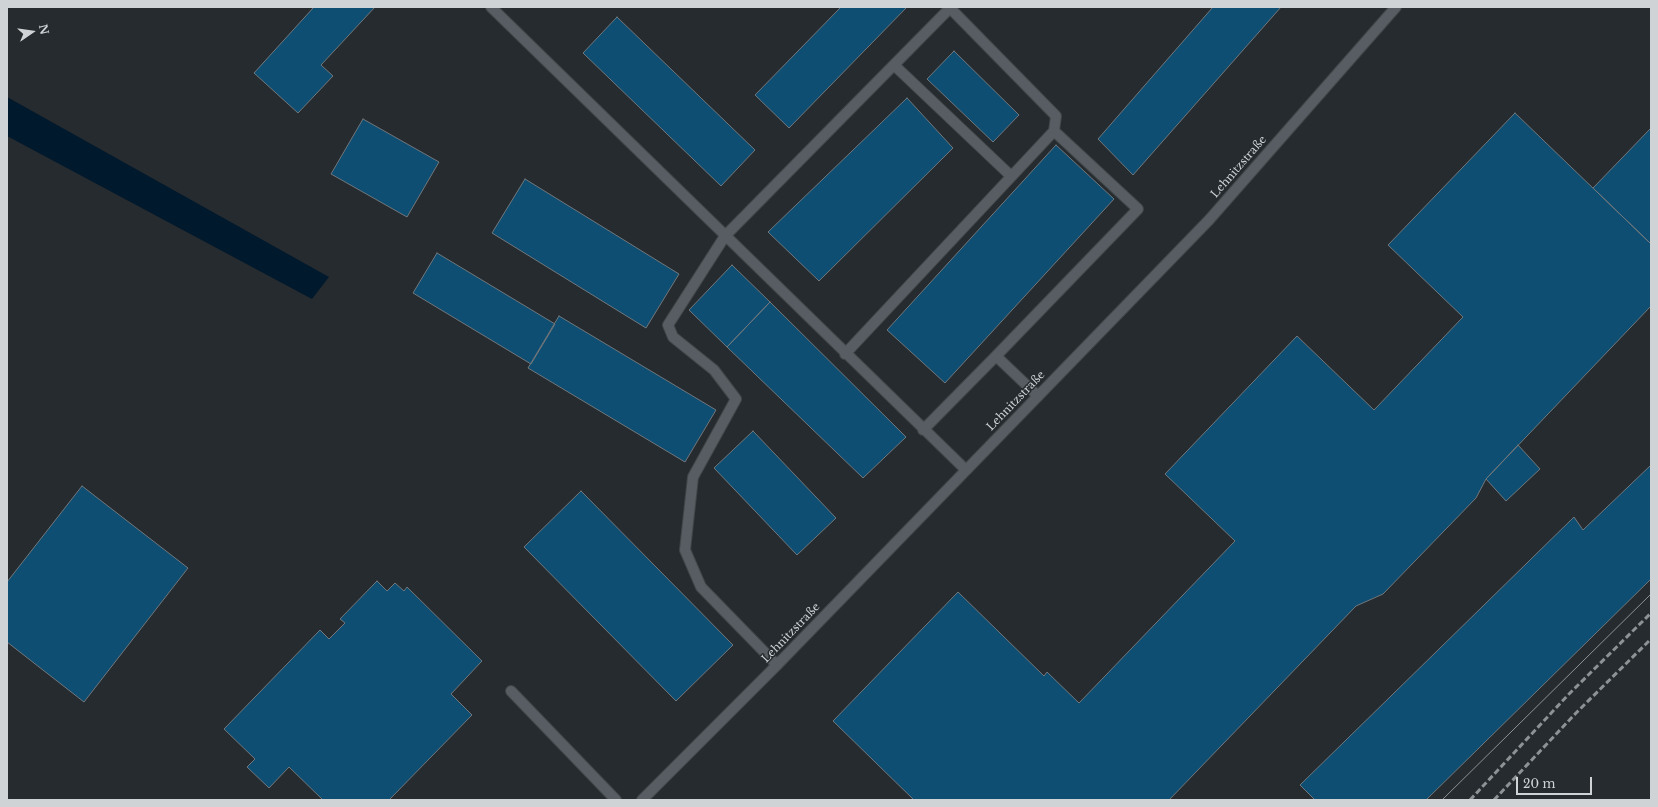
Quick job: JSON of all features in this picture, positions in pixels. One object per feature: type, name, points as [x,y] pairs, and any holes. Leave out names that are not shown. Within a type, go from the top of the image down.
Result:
[{"type":"main road","points":[[491,7],[845,354],[966,470]]},
{"type":"main road","name":"Lehnitzstraße","points":[[642,800],[776,665],[1209,220],[1396,7]]},
{"type":"main road","points":[[776,665],[701,587],[685,550],[693,477],[736,398],[714,370],[673,338],[668,325],[726,236],[950,8],[1056,116],[1054,131],[845,354]]},
{"type":"main road","points":[[894,65],[1011,176]]},
{"type":"main road","points":[[923,430],[1138,208],[1054,131]]},
{"type":"main road","points":[[996,356],[1038,396]]},
{"type":"main road","points":[[511,691],[616,800]]},
{"type":"water","points":[[7,97],[329,277],[312,299],[7,136]]},
{"type":"building","points":[[314,7],[375,7],[321,65],[333,76],[298,113],[254,73]]},
{"type":"building","points":[[841,7],[907,7],[789,128],[755,95]]},
{"type":"building","points":[[1213,7],[1281,7],[1133,175],[1098,139]]},
{"type":"building","points":[[617,17],[755,150],[721,186],[583,53]]},
{"type":"building","points":[[954,51],[1019,115],[993,142],[927,79]]},
{"type":"building","points":[[907,98],[953,148],[819,281],[768,232]]},
{"type":"building","points":[[1515,113],[1651,244],[1651,306],[1486,479],[1476,498],[1383,594],[1356,606],[1169,800],[914,800],[833,721],[958,592],[1044,676],[1047,672],[1079,703],[1235,541],[1165,474],[1297,336],[1374,410],[1463,317],[1388,245]]},
{"type":"building","points":[[363,119],[439,162],[407,217],[331,174]]},
{"type":"building","points":[[1651,128],[1651,244],[1593,188]]},
{"type":"building","points":[[1056,145],[1114,199],[945,383],[887,330]]},
{"type":"building","points":[[525,179],[679,274],[646,328],[492,233]]},
{"type":"building","points":[[437,253],[555,324],[531,364],[413,293]]},
{"type":"building","points":[[732,265],[770,302],[727,347],[689,310]]},
{"type":"building","points":[[770,302],[906,437],[863,478],[727,347]]},
{"type":"building","points":[[559,316],[716,410],[685,462],[528,368]]},
{"type":"building","points":[[753,431],[836,518],[797,555],[714,468]]},
{"type":"building","points":[[1518,445],[1540,469],[1506,501],[1486,479]]},
{"type":"building","points":[[1651,465],[1651,579],[1426,800],[1315,800],[1300,785],[1574,517],[1583,530]]},
{"type":"building","points":[[82,486],[188,568],[84,702],[7,642],[7,582]]},
{"type":"building","points":[[581,491],[733,645],[676,701],[524,547]]},
{"type":"building","points":[[377,581],[387,591],[395,583],[404,591],[407,587],[482,661],[451,694],[472,715],[389,800],[323,800],[289,767],[269,788],[247,767],[255,759],[224,729],[320,630],[329,639],[345,623],[340,619]]},
{"type":"tram line","points":[[1442,800],[1651,594]]},
{"type":"railway","points":[[1470,800],[1568,695],[1651,613]]},
{"type":"railway","points":[[1494,800],[1576,713],[1651,639]]}]
